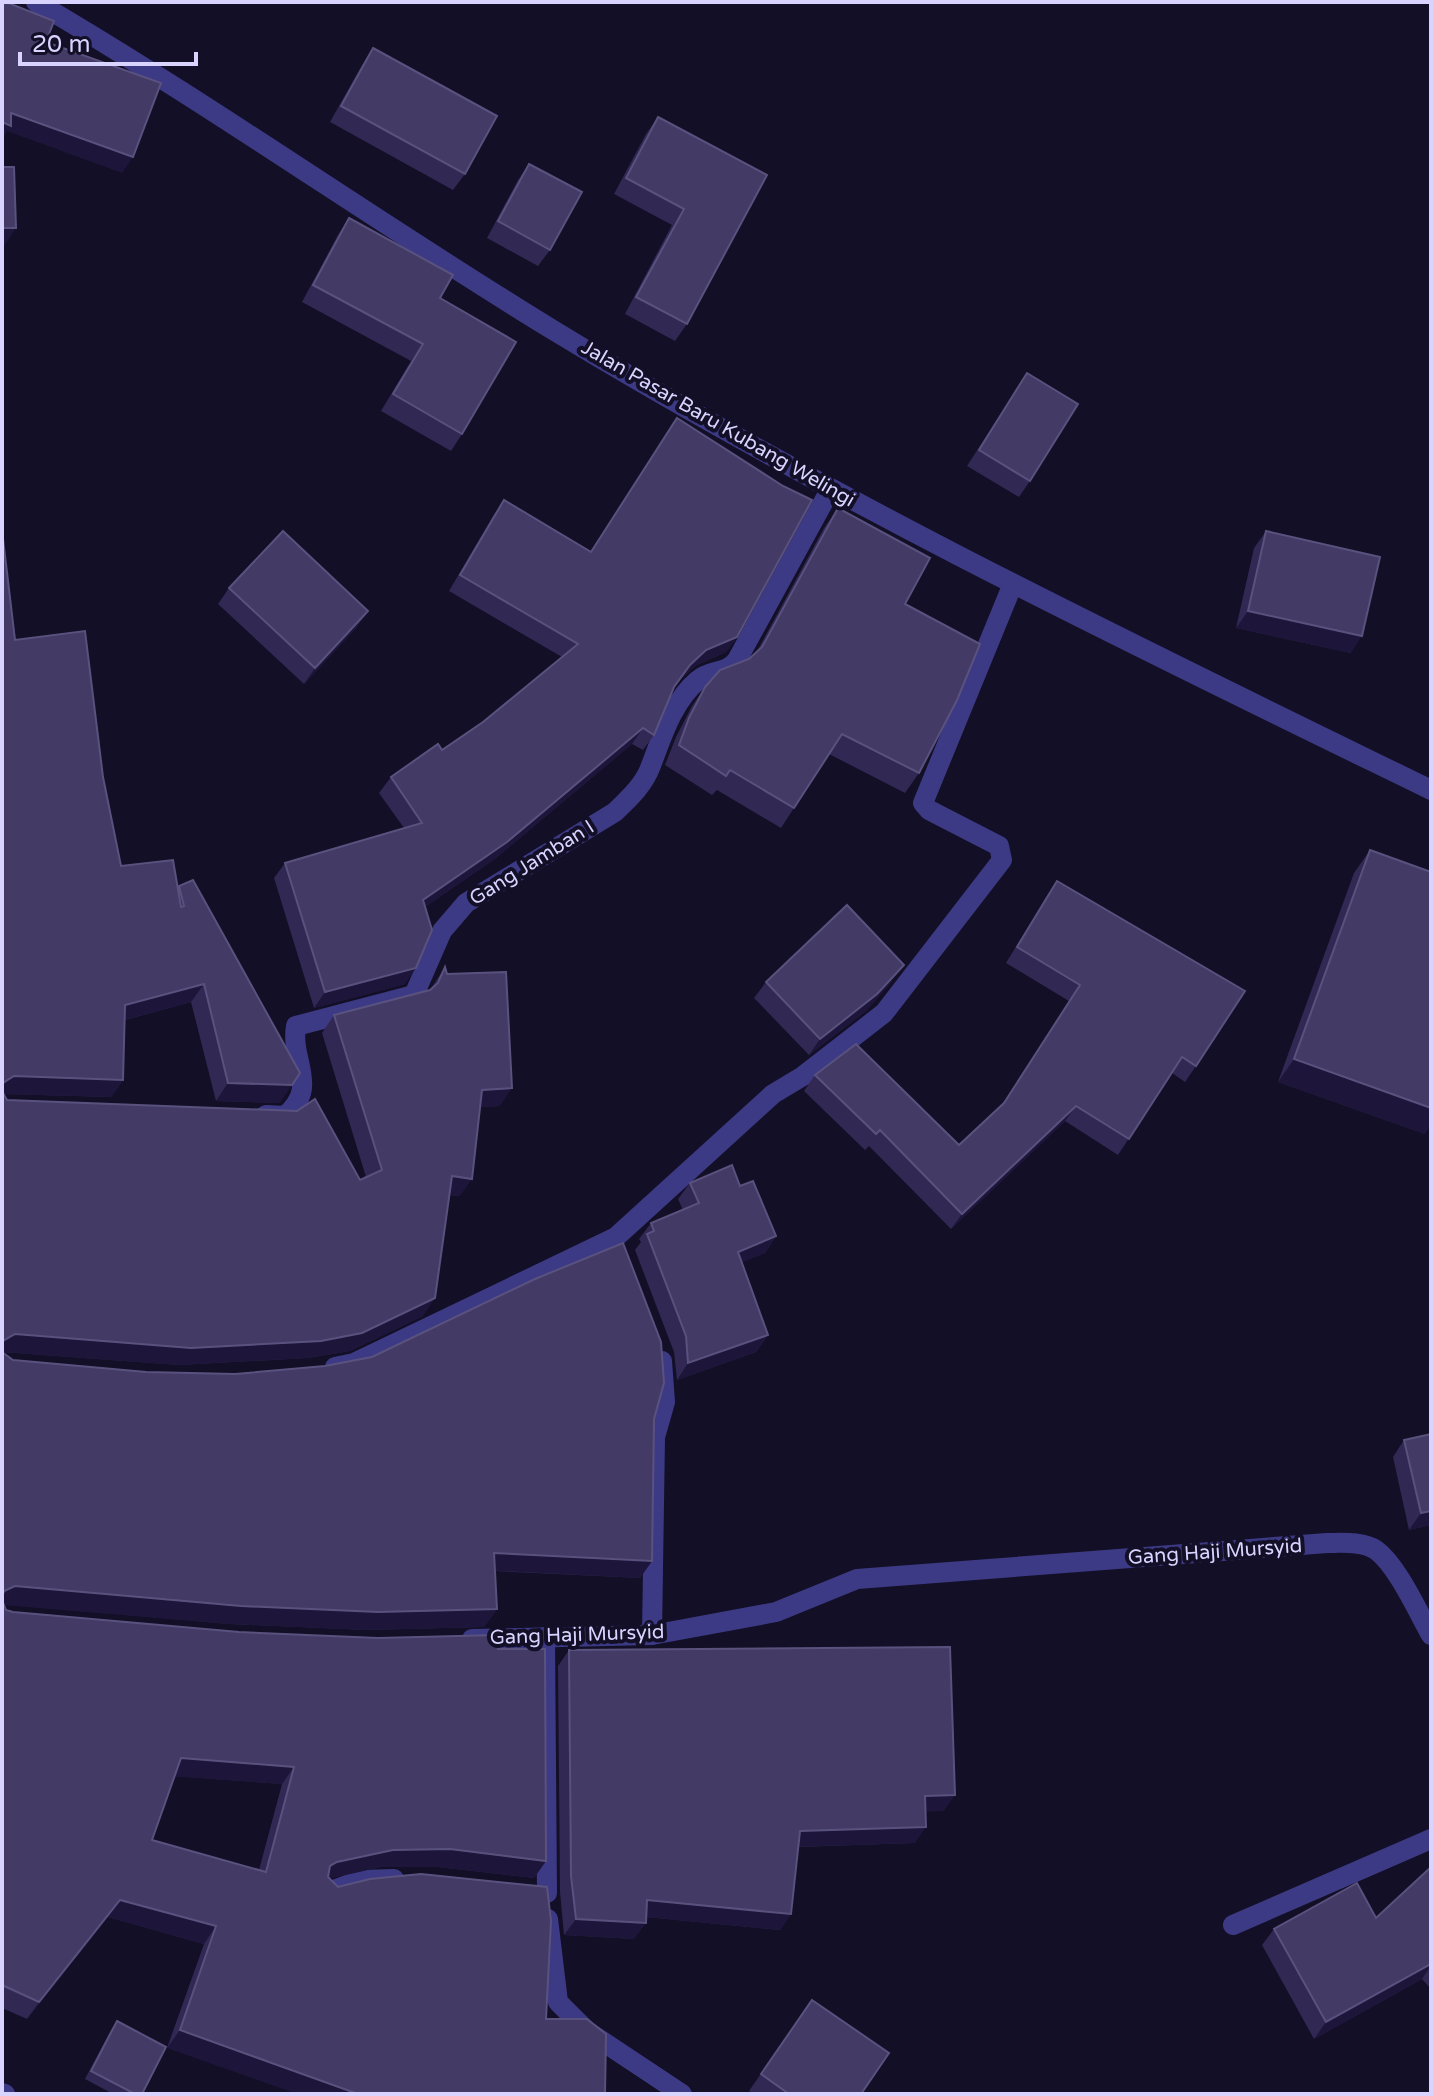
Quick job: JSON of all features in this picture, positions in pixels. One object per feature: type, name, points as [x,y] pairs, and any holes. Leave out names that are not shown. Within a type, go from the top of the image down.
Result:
[{"type":"street","name":"Jalan Pasar Baru Kubang Welingi","points":[[36,2],[554,330],[830,490],[1012,586],[1431,790]]},
{"type":"street","name":"Gang Jamban I","points":[[248,1115],[285,1116],[297,1106],[304,1089],[296,1026],[414,995],[442,931],[466,903],[615,812],[635,792],[650,769],[670,717],[679,704],[699,679],[729,668],[737,660],[830,490]]},
{"type":"street","points":[[317,1371],[354,1363],[619,1245],[773,1094],[837,1051],[884,1013],[1002,860],[999,846],[929,810],[923,803],[1012,586]]},
{"type":"street","points":[[652,1635],[655,1437],[665,1402],[662,1357],[657,1346]]},
{"type":"street","name":"Gang Haji Mursyid","points":[[457,1639],[652,1635],[776,1612],[857,1579],[1352,1543],[1375,1549],[1391,1567],[1431,1635]]},
{"type":"street","points":[[545,1637],[539,1892],[558,2002],[587,2031],[682,2094]]},
{"type":"street","points":[[1233,1925],[1431,1839]]},
{"type":"street","points":[[328,1892],[360,1880],[413,1879]]},
{"type":"building","points":[[2,2],[54,21],[46,42],[161,83],[133,157],[11,113],[11,126],[2,122]]},
{"type":"building","points":[[373,48],[497,116],[465,174],[341,106]]},
{"type":"building","points":[[658,117],[767,175],[687,324],[636,297],[684,209],[626,178]]},
{"type":"building","points":[[529,164],[582,192],[550,250],[498,221]]},
{"type":"building","points":[[2,167],[14,167],[16,228],[2,228]]},
{"type":"building","points":[[349,218],[453,275],[440,298],[516,342],[462,434],[393,394],[423,344],[313,285]]},
{"type":"building","points":[[1027,373],[1078,404],[1030,481],[979,450]]},
{"type":"building","points":[[677,418],[783,486],[812,500],[737,637],[706,650],[690,665],[674,687],[654,735],[643,728],[507,842],[423,900],[432,930],[416,968],[325,992],[285,863],[422,823],[391,777],[438,744],[442,750],[483,722],[578,644],[460,575],[504,500],[591,552]]},
{"type":"building","points":[[838,508],[930,558],[905,604],[980,644],[957,700],[919,773],[842,734],[794,808],[730,770],[726,776],[679,745],[705,687],[720,670],[749,659],[762,647]]},
{"type":"building","points":[[2,530],[15,640],[85,631],[103,777],[121,866],[173,860],[181,907],[184,906],[179,886],[193,880],[300,1073],[292,1085],[228,1083],[204,984],[125,1005],[123,1080],[14,1076],[2,1087]]},
{"type":"building","points":[[283,531],[368,611],[315,668],[229,588]]},
{"type":"building","points":[[1266,531],[1380,557],[1362,636],[1248,611]]},
{"type":"building","points":[[1370,850],[1431,872],[1431,1108],[1294,1059]]},
{"type":"building","points":[[1057,881],[1245,991],[1196,1066],[1182,1057],[1129,1139],[1076,1106],[962,1214],[880,1130],[876,1134],[815,1075],[856,1044],[959,1145],[1004,1103],[1080,985],[1017,947]]},
{"type":"building","points":[[847,905],[904,965],[877,994],[820,1039],[766,982]]},
{"type":"building","points":[[445,967],[447,974],[506,972],[512,1088],[482,1090],[472,1179],[452,1176],[435,1298],[362,1333],[321,1341],[191,1348],[15,1334],[3,1341],[2,1352],[2,1091],[7,1100],[297,1111],[315,1099],[360,1180],[382,1170],[334,1015],[430,990],[438,983]]},
{"type":"building","points":[[732,1165],[740,1186],[753,1181],[776,1236],[738,1252],[768,1335],[688,1363],[686,1336],[647,1234],[654,1231],[651,1223],[699,1203],[690,1183]]},
{"type":"building","points":[[623,1243],[661,1342],[664,1383],[654,1419],[652,1561],[494,1553],[497,1609],[378,1612],[241,1606],[15,1586],[4,1591],[2,1597],[2,1352],[13,1360],[146,1372],[235,1374],[325,1366],[372,1357],[535,1279]]},
{"type":"building","points":[[1431,1434],[1431,1511],[1421,1513],[1404,1440]]},
{"type":"building","points":[[2,1600],[6,1610],[13,1612],[239,1632],[378,1638],[498,1635],[498,1649],[545,1649],[546,1861],[450,1849],[393,1850],[337,1862],[330,1866],[328,1877],[338,1887],[370,1879],[421,1874],[547,1887],[551,1921],[546,2019],[587,2019],[606,2034],[605,2094],[358,2094],[180,2030],[216,1926],[120,1900],[39,2002],[2,1985]],"holes":[[[181,1758],[294,1767],[266,1872],[152,1840]]]},
{"type":"building","points":[[950,1647],[955,1795],[925,1796],[926,1827],[800,1831],[791,1914],[647,1900],[646,1923],[576,1919],[571,1876],[569,1650]]},
{"type":"building","points":[[1431,1867],[1431,1964],[1326,2022],[1274,1929],[1357,1883],[1376,1918]]},
{"type":"building","points":[[812,2000],[889,2053],[861,2094],[789,2094],[761,2074]]},
{"type":"building","points":[[117,2021],[166,2047],[142,2094],[135,2094],[91,2071]]}]
